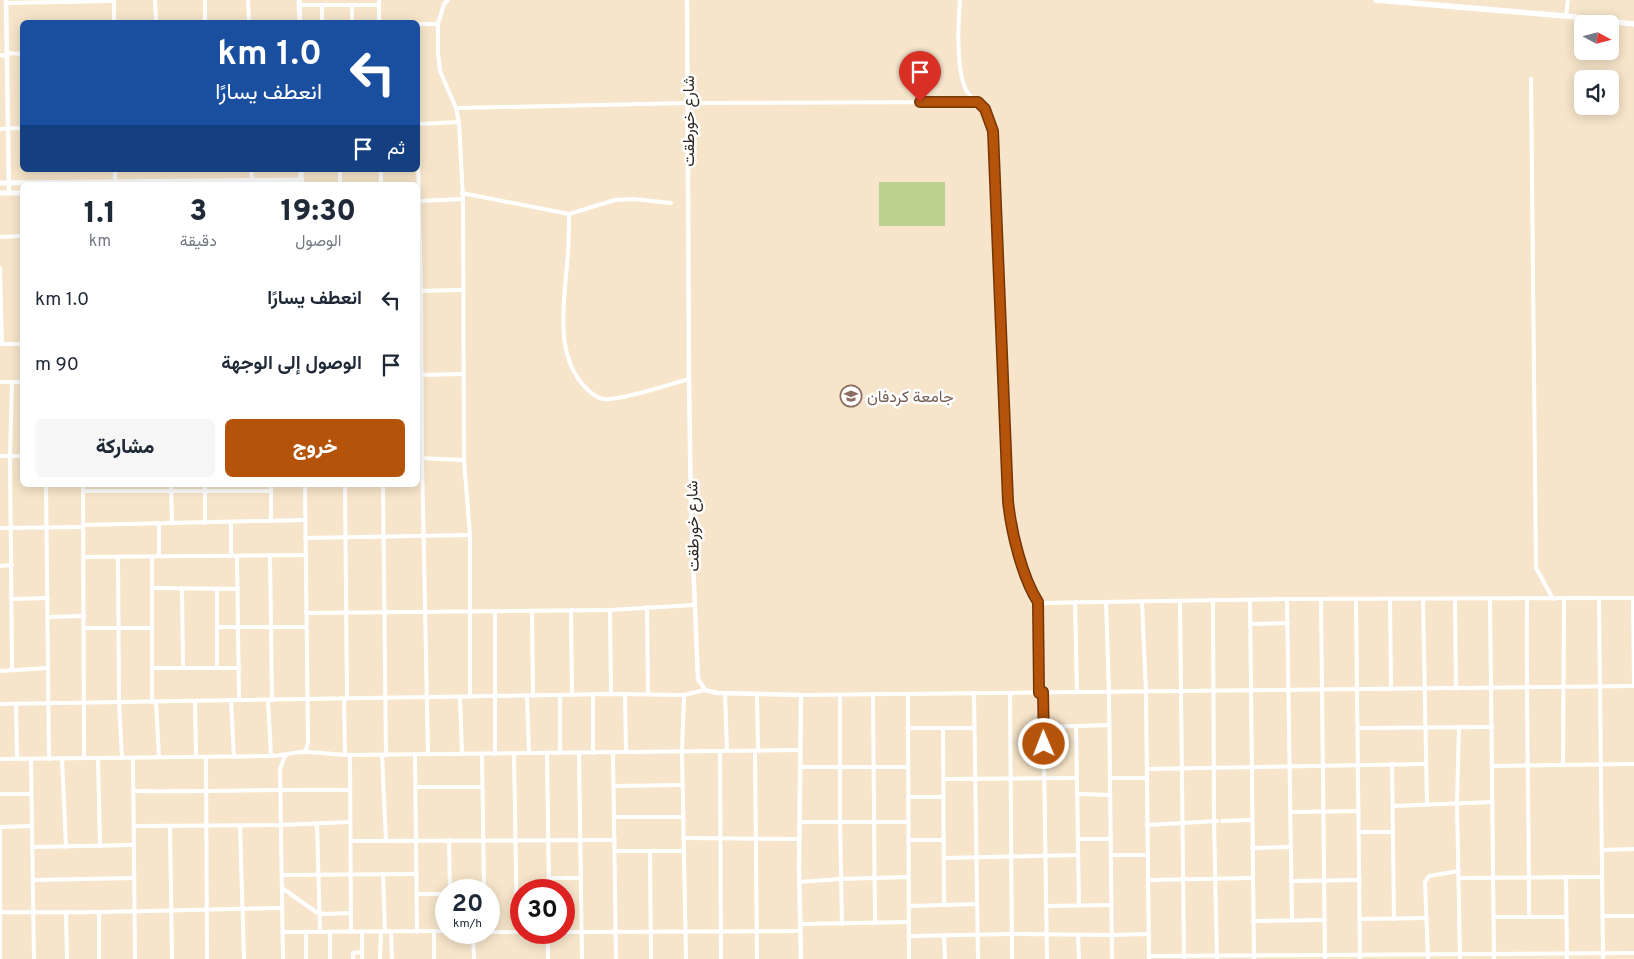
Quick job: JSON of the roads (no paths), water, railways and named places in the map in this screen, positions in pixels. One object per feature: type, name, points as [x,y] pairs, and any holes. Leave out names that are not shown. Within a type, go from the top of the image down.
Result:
[{"type":"main road","points":[[1376,0],[1425,2],[1634,24]]},
{"type":"main road","points":[[299,3],[300,20]]},
{"type":"main road","points":[[115,182],[252,180],[302,182]]},
{"type":"main road","points":[[0,183],[20,183]]},
{"type":"main road","points":[[0,193],[20,193]]},
{"type":"street","points":[[155,0],[156,20]]},
{"type":"street","points":[[205,0],[205,20]]},
{"type":"street","points":[[248,0],[249,20]]},
{"type":"street","points":[[448,0],[444,4],[438,24],[438,53],[440,71],[456,108],[459,122],[463,199],[464,460],[470,535],[470,696]]},
{"type":"street","name":"شارع خورطقت","points":[[687,0],[689,379],[694,605],[698,678],[705,690]]},
{"type":"street","points":[[960,0],[958,36],[962,74],[966,89],[971,97],[985,109],[993,131],[1010,518],[1023,570],[1038,602],[1044,727],[1047,959]]},
{"type":"street","points":[[1566,16],[1568,0]]},
{"type":"street","points":[[9,193],[6,2],[114,1],[114,20]]},
{"type":"street","points":[[299,3],[322,5],[379,3],[379,20]]},
{"type":"street","points":[[322,5],[322,20]]},
{"type":"street","points":[[352,5],[352,20]]},
{"type":"street","points":[[420,24],[438,24]]},
{"type":"street","points":[[0,55],[20,54]]},
{"type":"street","points":[[1531,79],[1536,568],[1553,599]]},
{"type":"street","points":[[456,108],[688,102],[978,102]]},
{"type":"street","points":[[420,124],[459,122]]},
{"type":"street","points":[[0,129],[20,128]]},
{"type":"street","points":[[115,172],[115,182]]},
{"type":"street","points":[[251,172],[252,180]]},
{"type":"street","points":[[462,193],[569,214],[615,200],[633,199],[671,203]]},
{"type":"street","points":[[420,201],[463,199]]},
{"type":"street","points":[[569,214],[564,336],[568,357],[573,370],[583,385],[592,394],[602,399],[615,399],[689,379]]},
{"type":"street","points":[[0,237],[20,236]]},
{"type":"street","points":[[0,268],[1,344],[20,344]]},
{"type":"street","points":[[420,291],[462,290]]},
{"type":"street","points":[[420,375],[463,374]]},
{"type":"street","points":[[0,382],[20,382]]},
{"type":"street","points":[[12,382],[10,456],[12,670]]},
{"type":"street","points":[[0,456],[20,456]]},
{"type":"street","points":[[428,754],[420,458],[464,460]]},
{"type":"street","points":[[46,487],[50,759]]},
{"type":"street","points":[[83,487],[84,758]]},
{"type":"street","points":[[83,491],[205,487],[271,490],[271,521]]},
{"type":"street","points":[[205,487],[205,522]]},
{"type":"street","points":[[303,752],[306,750],[308,742],[305,487]]},
{"type":"street","points":[[345,487],[346,698],[350,790],[351,932]]},
{"type":"street","points":[[384,487],[386,698],[384,755],[386,841]]},
{"type":"street","points":[[171,488],[172,523]]},
{"type":"street","points":[[0,528],[305,520]]},
{"type":"street","points":[[231,522],[231,556]]},
{"type":"street","points":[[159,523],[159,556]]},
{"type":"street","points":[[305,538],[470,535]]},
{"type":"street","points":[[270,555],[272,627],[271,756]]},
{"type":"street","points":[[84,557],[306,555]]},
{"type":"street","points":[[152,556],[152,668],[159,757]]},
{"type":"street","points":[[237,556],[239,700]]},
{"type":"street","points":[[118,557],[119,702],[122,758]]},
{"type":"street","points":[[0,566],[12,566]]},
{"type":"street","points":[[152,588],[238,589]]},
{"type":"street","points":[[182,588],[183,668]]},
{"type":"street","points":[[217,589],[217,668]]},
{"type":"street","points":[[12,599],[48,598]]},
{"type":"street","points":[[1599,598],[1603,959]]},
{"type":"street","points":[[0,704],[593,694],[684,695],[705,690],[725,693],[840,695],[1634,686],[1633,598],[1038,602]]},
{"type":"street","points":[[1287,599],[1290,690],[1289,766],[1292,920]]},
{"type":"street","points":[[1321,599],[1325,957]]},
{"type":"street","points":[[1356,599],[1360,957]]},
{"type":"street","points":[[1423,599],[1427,805]]},
{"type":"street","points":[[1527,599],[1526,688],[1529,917]]},
{"type":"street","points":[[1563,765],[1564,599]]},
{"type":"street","points":[[1250,600],[1254,957]]},
{"type":"street","points":[[1390,600],[1392,689]]},
{"type":"street","points":[[1455,600],[1456,689]]},
{"type":"street","points":[[1490,600],[1494,959]]},
{"type":"street","points":[[1213,601],[1217,957]]},
{"type":"street","points":[[1075,602],[1077,692]]},
{"type":"street","points":[[1106,602],[1110,725],[1112,959]]},
{"type":"street","points":[[1142,602],[1146,692],[1149,957],[1395,957],[1460,953],[1532,957],[1567,953],[1634,953]]},
{"type":"street","points":[[1180,602],[1184,957]]},
{"type":"street","points":[[306,613],[610,610],[694,605]]},
{"type":"street","points":[[647,607],[648,694]]},
{"type":"street","points":[[571,610],[572,695]]},
{"type":"street","points":[[610,610],[611,694]]},
{"type":"street","points":[[495,611],[495,754]]},
{"type":"street","points":[[532,611],[533,696]]},
{"type":"street","points":[[48,617],[84,616]]},
{"type":"street","points":[[1250,624],[1288,622]]},
{"type":"street","points":[[217,627],[306,627]]},
{"type":"street","points":[[84,628],[152,628]]},
{"type":"street","points":[[0,671],[48,668]]},
{"type":"street","points":[[152,668],[239,668]]},
{"type":"street","points":[[1010,692],[1012,959]]},
{"type":"street","points":[[725,693],[727,751]]},
{"type":"street","points":[[974,693],[978,959]]},
{"type":"street","points":[[593,694],[593,753]]},
{"type":"street","points":[[625,694],[626,752]]},
{"type":"street","points":[[757,694],[755,839],[757,959]]},
{"type":"street","points":[[873,694],[875,923]]},
{"type":"street","points":[[908,694],[909,959]]},
{"type":"street","points":[[560,695],[560,752]]},
{"type":"street","points":[[684,695],[682,785],[686,959]]},
{"type":"street","points":[[801,695],[799,839],[801,959]]},
{"type":"street","points":[[840,695],[839,767],[842,924]]},
{"type":"street","points":[[527,696],[528,753]]},
{"type":"street","points":[[460,697],[462,754]]},
{"type":"street","points":[[232,700],[234,757]]},
{"type":"street","points":[[195,701],[196,757]]},
{"type":"street","points":[[16,704],[17,759]]},
{"type":"street","points":[[1044,727],[1110,725]]},
{"type":"street","points":[[1076,726],[1079,905]]},
{"type":"street","points":[[1358,728],[1459,728],[1492,726]]},
{"type":"street","points":[[908,728],[974,728]]},
{"type":"street","points":[[944,728],[944,905]]},
{"type":"street","points":[[1459,728],[1457,803],[1460,878],[1460,959]]},
{"type":"street","points":[[0,759],[285,756],[291,753],[303,752],[347,755],[415,755],[800,750]]},
{"type":"street","points":[[720,751],[721,959]]},
{"type":"street","points":[[614,752],[616,959]]},
{"type":"street","points":[[547,753],[548,878],[580,878]]},
{"type":"street","points":[[580,753],[582,959]]},
{"type":"street","points":[[482,754],[484,879]]},
{"type":"street","points":[[514,754],[517,879]]},
{"type":"street","points":[[415,755],[417,932]]},
{"type":"street","points":[[283,959],[280,769],[285,756]]},
{"type":"street","points":[[206,757],[207,959]]},
{"type":"street","points":[[31,758],[34,959]]},
{"type":"street","points":[[62,758],[66,847]]},
{"type":"street","points":[[98,758],[100,846]]},
{"type":"street","points":[[133,758],[135,959]]},
{"type":"street","points":[[1392,764],[1394,918]]},
{"type":"street","points":[[1147,769],[1426,764]]},
{"type":"street","points":[[1492,766],[1634,764]]},
{"type":"street","points":[[800,767],[908,766]]},
{"type":"street","points":[[944,779],[1077,778]]},
{"type":"street","points":[[1110,778],[1147,778]]},
{"type":"street","points":[[614,786],[682,785]]},
{"type":"street","points":[[416,787],[482,787]]},
{"type":"street","points":[[134,791],[350,790]]},
{"type":"street","points":[[0,794],[31,794]]},
{"type":"street","points":[[1078,794],[1110,795]]},
{"type":"street","points":[[908,797],[944,797]]},
{"type":"street","points":[[1393,806],[1492,802]]},
{"type":"street","points":[[1291,812],[1359,811]]},
{"type":"street","points":[[614,817],[683,817]]},
{"type":"street","points":[[1222,821],[1252,820]]},
{"type":"street","points":[[1148,824],[1215,821]]},
{"type":"street","points":[[134,826],[281,825],[350,822]]},
{"type":"street","points":[[800,822],[908,822]]},
{"type":"street","points":[[317,824],[320,932]]},
{"type":"street","points":[[240,825],[244,959]]},
{"type":"street","points":[[0,959],[0,827],[32,826]]},
{"type":"street","points":[[170,826],[172,959]]},
{"type":"street","points":[[1359,832],[1393,832]]},
{"type":"street","points":[[683,838],[799,839]]},
{"type":"street","points":[[1078,839],[1111,839]]},
{"type":"street","points":[[449,840],[450,879]]},
{"type":"street","points":[[350,841],[614,840]]},
{"type":"street","points":[[908,840],[944,840]]},
{"type":"street","points":[[32,847],[134,845]]},
{"type":"street","points":[[1252,848],[1291,847]]},
{"type":"street","points":[[1602,850],[1634,850]]},
{"type":"street","points":[[615,851],[683,851]]},
{"type":"street","points":[[650,851],[651,959]]},
{"type":"street","points":[[944,858],[1078,855]]},
{"type":"street","points":[[1111,855],[1148,855]]},
{"type":"street","points":[[1428,959],[1426,878],[1459,871]]},
{"type":"street","points":[[380,959],[383,932],[384,874]]},
{"type":"street","points":[[282,875],[417,874]]},
{"type":"street","points":[[1566,877],[1567,959]]},
{"type":"street","points":[[1460,878],[1602,877]]},
{"type":"street","points":[[33,880],[134,878]]},
{"type":"street","points":[[799,882],[840,878],[908,878]]},
{"type":"street","points":[[1148,880],[1252,878]]},
{"type":"street","points":[[1291,881],[1360,880]]},
{"type":"street","points":[[282,888],[294,898],[320,913],[351,913]]},
{"type":"street","points":[[417,894],[435,894]]},
{"type":"street","points":[[908,906],[977,904]]},
{"type":"street","points":[[1046,906],[1112,905]]},
{"type":"street","points":[[0,912],[135,912],[171,909],[282,908]]},
{"type":"street","points":[[66,912],[68,959]]},
{"type":"street","points":[[98,912],[99,959]]},
{"type":"street","points":[[1603,916],[1634,916]]},
{"type":"street","points":[[1494,917],[1566,917]]},
{"type":"street","points":[[1360,919],[1427,918]]},
{"type":"street","points":[[1253,921],[1325,920]]},
{"type":"street","points":[[800,924],[909,922]]},
{"type":"street","points":[[282,932],[434,931],[434,959]]},
{"type":"street","points":[[575,932],[800,931]]},
{"type":"street","points":[[306,932],[306,959]]},
{"type":"street","points":[[330,932],[330,959]]},
{"type":"street","points":[[362,932],[362,959]]},
{"type":"street","points":[[391,932],[392,959]]},
{"type":"street","points":[[909,936],[1012,934],[1112,936],[1148,934]]},
{"type":"street","points":[[1078,935],[1079,959]]},
{"type":"street","points":[[944,936],[945,959]]},
{"type":"street","points":[[474,944],[474,959]]},
{"type":"street","points":[[548,944],[548,959]]},
{"type":"street","points":[[353,959],[353,953],[362,952]]},
{"type":"place","name":"جامعة كردفان","points":[[851,396]]}]
